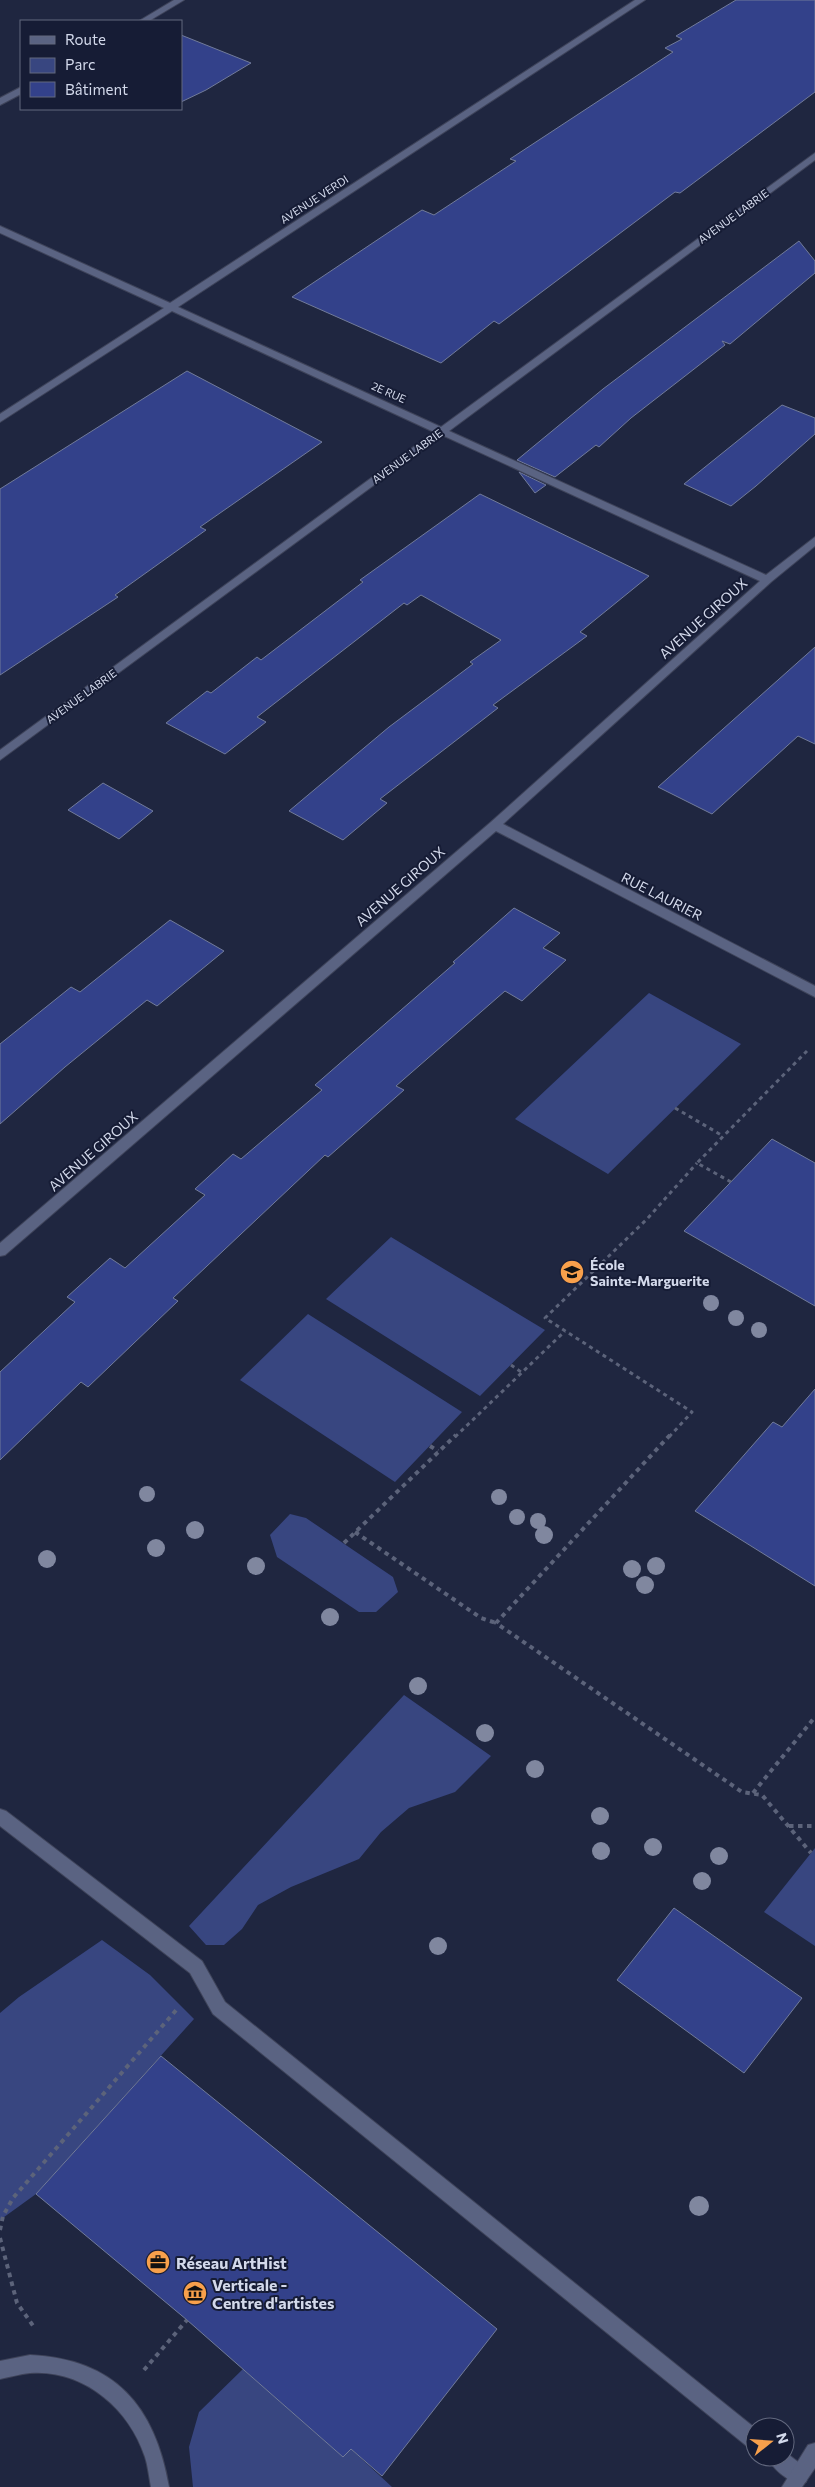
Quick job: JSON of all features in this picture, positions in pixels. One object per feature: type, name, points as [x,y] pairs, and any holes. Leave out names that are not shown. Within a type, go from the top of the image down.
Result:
[{"type":"street","points":[[145,20],[180,0]]},
{"type":"street","name":"AVENUE VERDI","points":[[0,419],[641,0]]},
{"type":"street","points":[[0,102],[20,91]]},
{"type":"street","name":"AVENUE LABRIE","points":[[0,756],[815,156]]},
{"type":"street","name":"2E RUE","points":[[0,229],[443,430],[767,580]]},
{"type":"street","name":"AVENUE GIROUX","points":[[0,1251],[495,825],[767,580],[815,540]]},
{"type":"street","name":"RUE LAURIER","points":[[495,825],[815,992]]},
{"type":"street","points":[[0,1816],[196,1967],[219,2008],[745,2432]]},
{"type":"street","points":[[0,2370],[25,2365],[46,2364],[86,2374],[103,2384],[135,2412],[154,2450],[160,2487]]},
{"type":"street","points":[[784,2467],[795,2481],[815,2452]]},
{"type":"path","points":[[496,1623],[692,1412],[545,1318],[647,1219],[697,1163],[807,1051]]},
{"type":"path","points":[[675,1108],[723,1136]]},
{"type":"path","points":[[697,1163],[731,1182]]},
{"type":"path","points":[[344,1543],[565,1330]]},
{"type":"path","points":[[511,1365],[521,1372]]},
{"type":"path","points":[[430,1446],[438,1451]]},
{"type":"path","points":[[355,1532],[481,1618],[496,1623],[742,1792],[762,1795],[811,1852]]},
{"type":"path","points":[[753,1793],[815,1717]]},
{"type":"path","points":[[789,1826],[815,1826]]},
{"type":"path","points":[[0,2230],[3,2216],[13,2198],[185,2000]]},
{"type":"path","points":[[0,2238],[16,2304],[34,2327]]},
{"type":"path","points":[[138,2376],[187,2320]]},
{"type":"green space","points":[[649,993],[741,1044],[608,1174],[515,1119]]},
{"type":"green space","points":[[391,1237],[545,1330],[480,1396],[326,1299]]},
{"type":"green space","points":[[308,1314],[462,1412],[395,1482],[240,1380]]},
{"type":"green space","points":[[290,1514],[306,1518],[393,1577],[398,1592],[376,1612],[359,1612],[277,1557],[270,1535]]},
{"type":"green space","points":[[404,1695],[491,1756],[455,1792],[409,1808],[381,1832],[359,1859],[291,1887],[258,1905],[242,1929],[224,1945],[206,1945],[189,1926]]},
{"type":"green space","points":[[815,1848],[815,1946],[764,1912]]},
{"type":"green space","points":[[102,1940],[150,1975],[194,2019],[36,2194],[0,2220],[0,2013],[19,1997]]},
{"type":"green space","points":[[243,2369],[343,2457],[351,2449],[392,2487],[193,2487],[189,2447],[199,2412]]},
{"type":"building","points":[[736,0],[815,0],[815,92],[680,193],[675,192],[499,324],[494,321],[441,363],[292,297],[422,210],[434,215],[516,161],[510,159],[673,52],[665,48],[682,39],[676,36]]},
{"type":"building","points":[[182,35],[251,63],[206,90],[182,102]]},
{"type":"building","points":[[799,241],[815,261],[815,273],[730,344],[722,341],[725,345],[631,418],[599,447],[596,445],[555,477],[517,460],[603,389]]},
{"type":"building","points":[[187,371],[322,442],[200,527],[206,530],[115,595],[118,597],[0,675],[0,489]]},
{"type":"building","points":[[782,405],[815,418],[815,434],[756,486],[731,506],[684,484]]},
{"type":"building","points":[[519,472],[546,485],[535,493]]},
{"type":"building","points":[[480,494],[649,576],[580,632],[587,636],[493,705],[498,708],[380,799],[387,803],[343,840],[289,811],[389,727],[473,664],[470,662],[501,640],[421,595],[407,605],[404,603],[257,717],[266,722],[225,754],[166,723],[207,691],[211,693],[257,657],[261,660],[363,582],[360,580]]},
{"type":"building","points":[[815,647],[815,744],[798,736],[712,814],[658,787]]},
{"type":"building","points":[[103,783],[153,811],[119,839],[68,810]]},
{"type":"building","points":[[514,908],[560,933],[543,948],[566,960],[522,1001],[505,991],[396,1086],[404,1090],[328,1157],[325,1155],[173,1298],[178,1301],[88,1387],[81,1382],[0,1460],[0,1372],[75,1302],[67,1297],[110,1258],[125,1268],[205,1195],[195,1189],[233,1154],[241,1159],[322,1090],[315,1085],[455,963],[453,962]]},
{"type":"building","points":[[170,920],[224,951],[157,1006],[147,1000],[65,1067],[0,1124],[0,1044],[71,987],[80,992]]},
{"type":"building","points":[[772,1139],[815,1163],[815,1306],[684,1231]]},
{"type":"building","points":[[815,1389],[815,1586],[695,1511],[773,1422],[782,1427]]},
{"type":"building","points":[[674,1908],[802,1998],[744,2073],[617,1980]]},
{"type":"building","points":[[161,2056],[497,2329],[382,2476],[351,2449],[343,2457],[187,2320],[36,2194]]},
{"type":"place","name":"École Sainte-Marguerite","points":[[572,1272]]},
{"type":"place","name":"Réseau ArtHist","points":[[158,2262]]},
{"type":"place","name":"Verticale - Centre d'artistes","points":[[195,2293]]}]
